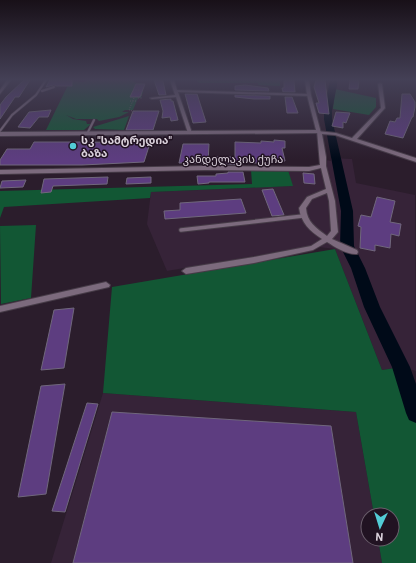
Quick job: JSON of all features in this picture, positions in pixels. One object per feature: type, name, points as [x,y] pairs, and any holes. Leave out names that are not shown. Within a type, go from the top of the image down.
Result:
[{"type":"street","points":[[181,106],[190,133]]},
{"type":"street","points":[[186,271],[254,260],[313,248],[335,232],[330,190],[323,166],[319,132],[312,106]]},
{"type":"street","points":[[354,140],[383,108],[383,106]]},
{"type":"street","points":[[0,134],[319,132],[336,134],[416,160]]},
{"type":"street","name":"კანდელაკის ქუჩა","points":[[0,172],[205,168],[309,169],[323,166]]},
{"type":"street","points":[[330,190],[306,200],[302,211],[303,216],[308,224],[327,239],[345,249],[354,252]]},
{"type":"street","points":[[0,309],[106,285]]},
{"type":"lane","points":[[0,131],[13,113],[24,106]]},
{"type":"lane","points":[[87,134],[94,120]]},
{"type":"lane","points":[[181,230],[303,216]]},
{"type":"path","points":[[131,106],[129,110],[136,112]]},
{"type":"shaded area","points":[[331,158],[352,159],[356,183],[415,195],[416,371],[401,367],[382,370],[335,249],[311,246],[167,271],[147,224],[151,192],[292,186],[288,170],[327,170],[326,160],[331,161]]},
{"type":"shaded area","points":[[103,393],[356,412],[373,507],[360,507],[360,547],[379,547],[382,563],[51,563]]},
{"type":"green space","points":[[58,106],[135,106],[133,110],[125,110],[122,112],[129,112],[119,117],[99,121],[97,119],[76,119],[66,115],[73,119],[86,121],[87,124],[91,124],[84,130],[46,130]]},
{"type":"green space","points":[[333,106],[376,106],[369,115],[333,109]]},
{"type":"green space","points":[[129,116],[124,130],[95,129],[93,127]]},
{"type":"green space","points":[[251,170],[288,170],[293,186],[151,192],[150,198],[4,207],[0,218],[0,191],[252,184]]},
{"type":"green space","points":[[36,225],[31,298],[1,304],[0,226]]},
{"type":"green space","points":[[335,249],[382,370],[401,367],[416,413],[416,563],[382,563],[379,547],[400,547],[400,507],[373,507],[356,412],[103,393],[112,287]]},
{"type":"building","points":[[0,106],[9,106],[0,119]]},
{"type":"building","points":[[162,106],[174,106],[178,120],[171,121],[170,117],[162,118]]},
{"type":"building","points":[[188,106],[201,106],[206,122],[193,123]]},
{"type":"building","points":[[286,106],[295,106],[298,113],[287,113]]},
{"type":"building","points":[[317,106],[328,106],[329,114],[319,113]]},
{"type":"building","points":[[401,106],[415,106],[413,117],[403,138],[385,134],[390,121],[395,122],[397,118],[400,118]]},
{"type":"building","points":[[51,110],[48,117],[39,117],[30,128],[18,127],[29,112]]},
{"type":"building","points":[[133,111],[159,111],[153,130],[126,130]]},
{"type":"building","points":[[336,112],[350,113],[346,123],[343,122],[343,128],[332,126]]},
{"type":"building","points":[[274,140],[285,141],[285,148],[282,148],[285,161],[270,161],[271,164],[241,162],[242,165],[216,163],[216,157],[235,157],[235,142],[261,143],[261,141],[274,142]]},
{"type":"building","points":[[34,142],[150,143],[144,162],[82,165],[0,165],[0,160],[7,149],[30,149]]},
{"type":"building","points":[[183,144],[209,144],[208,163],[179,163]]},
{"type":"building","points":[[243,172],[245,182],[209,182],[198,184],[197,176],[216,176],[216,174]]},
{"type":"building","points":[[303,173],[314,174],[315,184],[304,183]]},
{"type":"building","points":[[108,177],[107,184],[53,186],[51,192],[41,193],[44,179]]},
{"type":"building","points":[[151,177],[151,183],[126,184],[127,178]]},
{"type":"building","points":[[26,180],[23,187],[0,188],[2,181]]},
{"type":"building","points":[[273,189],[284,215],[272,216],[262,190]]},
{"type":"building","points":[[377,197],[395,201],[390,222],[401,224],[399,236],[391,234],[390,248],[375,245],[375,251],[360,248],[361,227],[358,226],[361,215],[371,217]]},
{"type":"building","points":[[241,199],[246,213],[165,219],[164,211],[180,210],[180,203]]},
{"type":"building","points":[[74,308],[64,368],[41,370],[54,310]]},
{"type":"building","points":[[65,384],[46,494],[18,497],[41,386]]},
{"type":"building","points":[[87,403],[98,404],[65,512],[52,511]]},
{"type":"building","points":[[112,412],[331,426],[353,563],[73,563]]},
{"type":"waterway","points":[[329,106],[328,119],[347,211],[347,246],[358,268],[372,307],[401,367],[416,413]]},
{"type":"place","name":"სკ \"სამტრედია\" ბაზა","points":[[73,146]]}]
